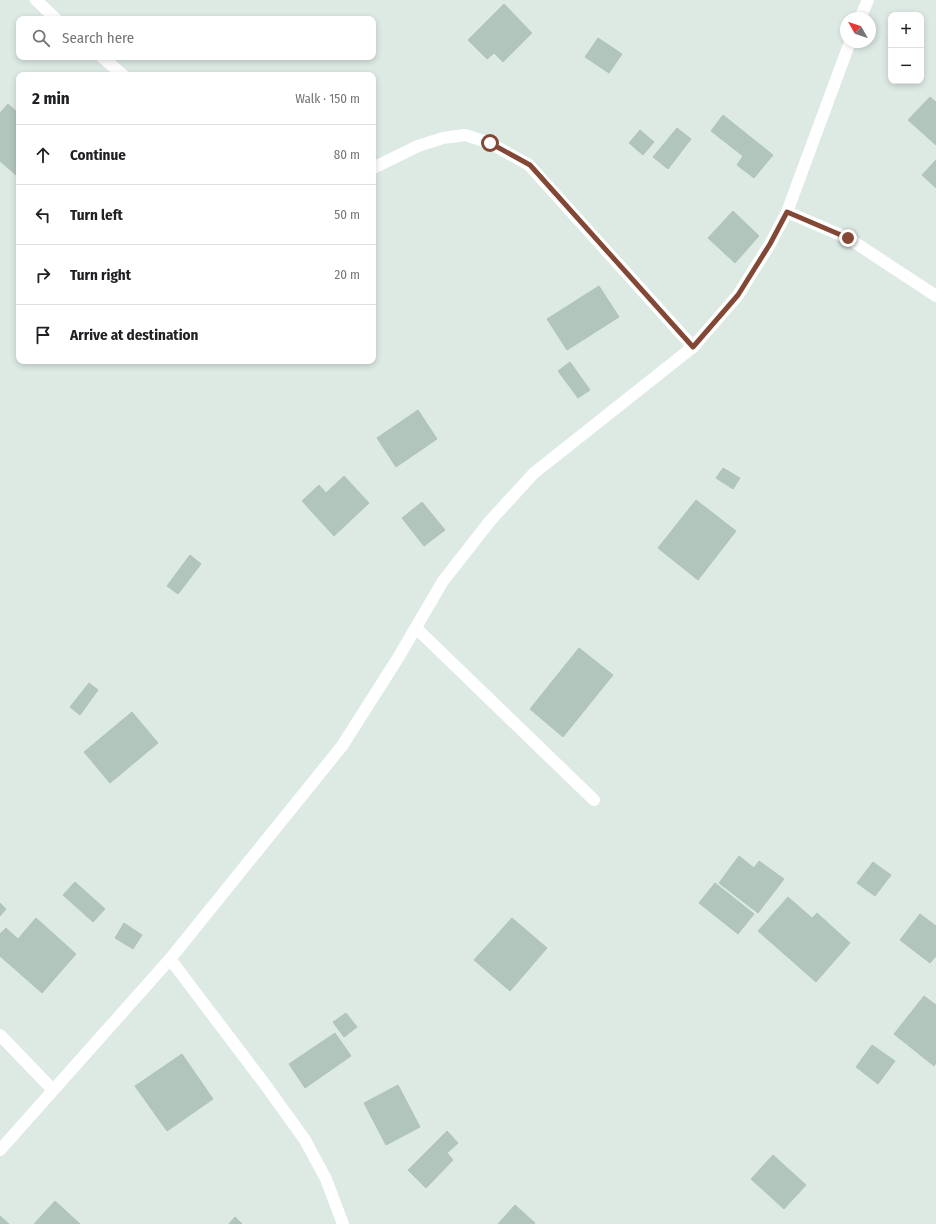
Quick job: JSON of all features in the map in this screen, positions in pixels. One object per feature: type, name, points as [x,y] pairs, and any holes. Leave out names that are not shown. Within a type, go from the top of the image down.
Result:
[{"type":"street","points":[[36,0],[53,16]]},
{"type":"street","points":[[863,12],[868,0]]},
{"type":"street","points":[[0,1150],[170,959],[342,746],[416,628],[443,581],[490,520],[534,473],[693,347],[738,295],[770,244],[787,212],[848,48]]},
{"type":"street","points":[[106,60],[120,72]]},
{"type":"street","points":[[376,167],[418,146],[443,138],[465,135],[497,146],[530,165],[693,347]]},
{"type":"street","points":[[787,212],[848,238],[936,296]]},
{"type":"street","points":[[416,628],[594,800]]},
{"type":"street","points":[[170,959],[264,1083],[305,1140],[326,1179],[343,1224]]},
{"type":"street","points":[[0,1035],[53,1090]]},
{"type":"building","points":[[504,4],[532,33],[503,62],[494,53],[487,59],[468,40]]},
{"type":"building","points":[[598,38],[622,54],[609,73],[585,57]]},
{"type":"building","points":[[930,97],[936,102],[936,145],[908,120]]},
{"type":"building","points":[[8,104],[16,111],[16,175],[0,161],[0,113]]},
{"type":"building","points":[[723,115],[773,155],[754,178],[737,165],[743,156],[711,131]]},
{"type":"building","points":[[677,128],[691,139],[668,169],[653,157]]},
{"type":"building","points":[[640,130],[654,142],[643,155],[629,143]]},
{"type":"building","points":[[936,160],[936,188],[922,175]]},
{"type":"building","points":[[733,211],[759,236],[735,263],[708,238]]},
{"type":"building","points":[[599,286],[619,317],[567,350],[547,319]]},
{"type":"building","points":[[570,362],[590,390],[578,398],[558,371]]},
{"type":"building","points":[[418,410],[437,439],[396,467],[377,438]]},
{"type":"building","points":[[723,468],[740,478],[733,489],[716,478]]},
{"type":"building","points":[[344,476],[369,503],[334,536],[302,501],[319,485],[326,493]]},
{"type":"building","points":[[696,500],[736,531],[698,580],[658,548]]},
{"type":"building","points":[[422,502],[445,530],[424,546],[402,518]]},
{"type":"building","points":[[190,555],[201,564],[178,594],[167,586]]},
{"type":"building","points":[[579,648],[613,675],[563,737],[530,709]]},
{"type":"building","points":[[89,683],[98,690],[80,715],[70,707]]},
{"type":"building","points":[[132,712],[158,743],[110,783],[84,752]]},
{"type":"building","points":[[739,856],[754,868],[759,861],[784,879],[758,913],[719,883]]},
{"type":"building","points":[[873,862],[891,875],[875,896],[857,883]]},
{"type":"building","points":[[75,882],[105,909],[93,922],[63,895]]},
{"type":"building","points":[[715,883],[754,914],[738,934],[699,903]]},
{"type":"building","points":[[788,897],[812,918],[817,913],[850,943],[816,982],[758,931]]},
{"type":"building","points":[[0,903],[6,909],[0,916]]},
{"type":"building","points":[[920,914],[936,926],[936,956],[930,963],[900,940]]},
{"type":"building","points":[[36,918],[76,954],[42,993],[0,956],[0,934],[6,928],[18,939]]},
{"type":"building","points":[[512,918],[547,948],[510,991],[474,960]]},
{"type":"building","points":[[124,923],[142,935],[133,949],[115,938]]},
{"type":"building","points":[[924,996],[936,1005],[936,1063],[934,1066],[894,1034]]},
{"type":"building","points":[[346,1013],[357,1027],[344,1037],[333,1022]]},
{"type":"building","points":[[335,1033],[351,1056],[305,1088],[289,1064]]},
{"type":"building","points":[[872,1045],[895,1061],[878,1084],[856,1067]]},
{"type":"building","points":[[182,1054],[213,1099],[167,1131],[135,1086]]},
{"type":"building","points":[[398,1085],[420,1127],[386,1145],[364,1103]]},
{"type":"building","points":[[447,1131],[458,1143],[447,1153],[453,1160],[426,1188],[408,1170]]},
{"type":"building","points":[[773,1155],[806,1185],[784,1209],[751,1179]]},
{"type":"building","points":[[55,1201],[80,1224],[34,1224]]},
{"type":"building","points":[[515,1205],[535,1223],[498,1224]]},
{"type":"building","points":[[0,1216],[9,1224],[0,1224]]},
{"type":"building","points":[[235,1217],[242,1224],[229,1224]]},
{"type":"route","points":[[490,143],[530,165],[693,347],[738,295],[770,244],[787,212],[848,238]]}]
